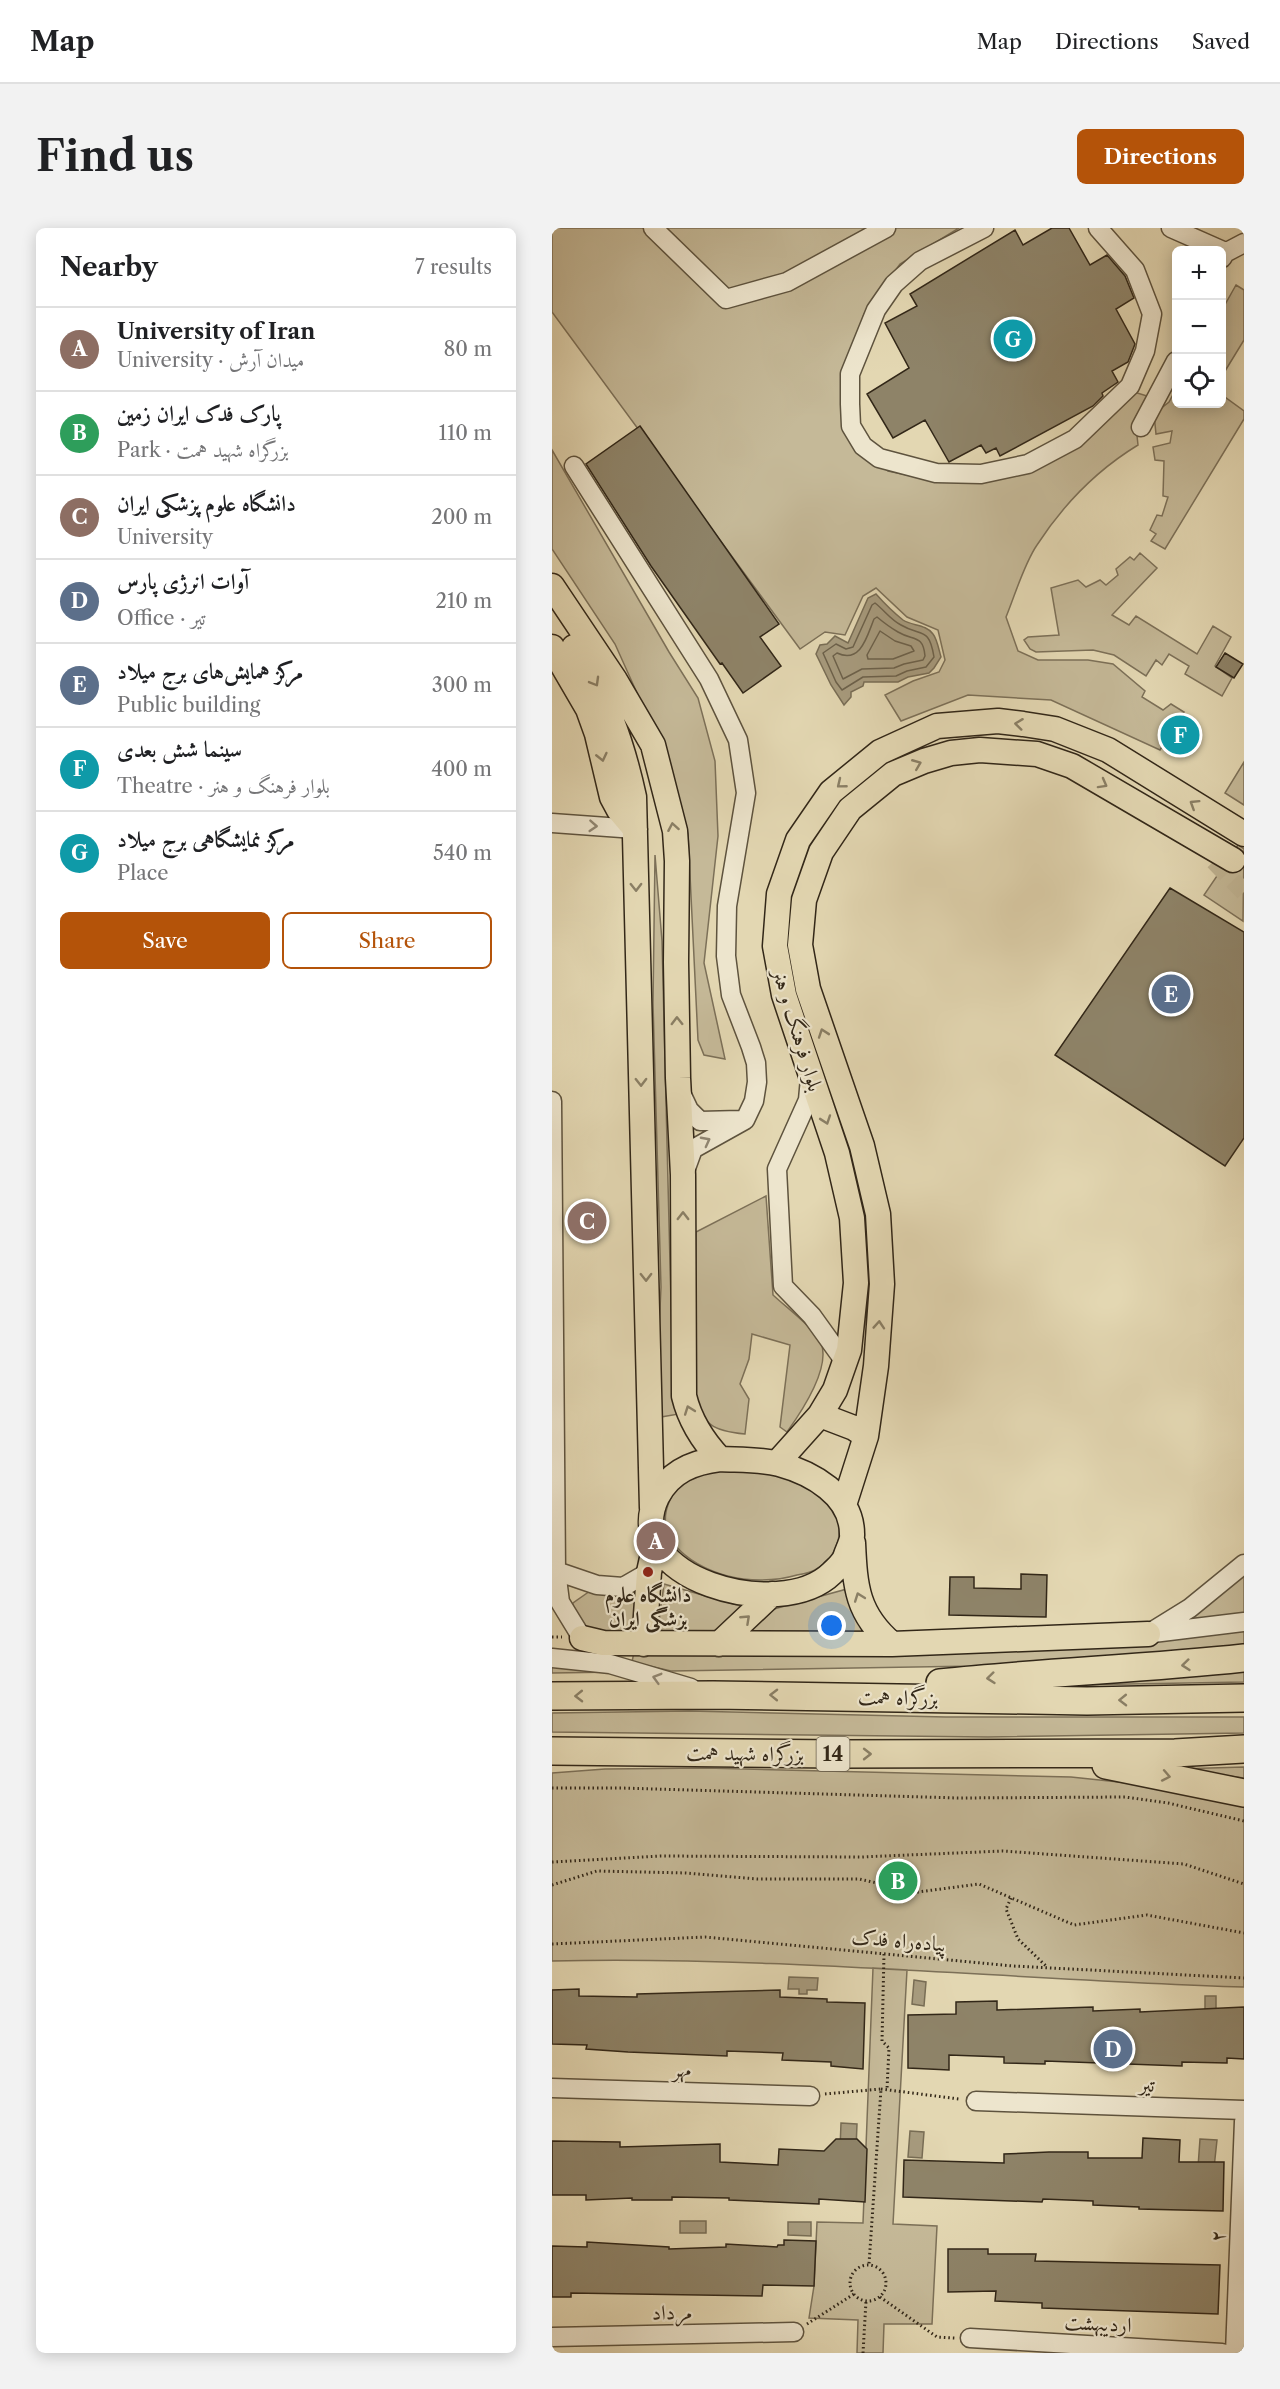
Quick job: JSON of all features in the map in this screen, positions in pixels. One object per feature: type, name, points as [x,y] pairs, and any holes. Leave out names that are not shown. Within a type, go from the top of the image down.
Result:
[{"type":"highway","points":[[833,1696],[1022,1674],[1175,1666],[1244,1658]]},
{"type":"highway","name":"بزرگراه همت","points":[[552,1696],[833,1696],[1087,1701],[1244,1698]]},
{"type":"highway","name":"14","points":[[1046,1753],[1175,1753],[1244,1749]]},
{"type":"highway","name":"بزرگراه شهید همت","points":[[552,1751],[838,1754],[1046,1753]]},
{"type":"highway","points":[[1046,1753],[1244,1793]]},
{"type":"main road","points":[[552,586],[615,680],[653,745],[675,831],[678,1078],[683,1175],[684,1396],[688,1413],[698,1432],[720,1459]]},
{"type":"main road","points":[[552,615],[586,665],[608,709],[620,742],[634,797],[652,1523],[656,1540],[678,1569],[694,1578],[712,1586],[739,1593],[772,1594],[802,1589],[825,1579],[844,1561],[853,1535]]},
{"type":"main road","points":[[552,647],[588,709],[597,734],[612,797],[619,810],[635,829]]},
{"type":"main road","name":"بلوار فرهنگ و هنر","points":[[777,1463],[820,1415],[835,1390],[847,1356],[856,1283],[852,1218],[837,1153],[784,995],[775,946],[779,894],[798,840],[831,792],[880,752],[937,726],[998,721],[1055,729],[1108,750],[1244,834]]},
{"type":"main road","name":"بلوار فرهنگ و هنر","points":[[844,1505],[866,1436],[876,1366],[882,1284],[878,1214],[862,1146],[808,989],[800,945],[804,900],[821,852],[850,809],[893,774],[924,760],[951,753],[980,750],[1037,754],[1072,766],[1212,851]]},
{"type":"main road","points":[[847,1356],[860,1371],[868,1371],[876,1366]]},
{"type":"main road","points":[[820,1415],[854,1428],[866,1436]]},
{"type":"main road","points":[[652,1508],[663,1487],[681,1470],[698,1462],[720,1459],[777,1463],[820,1481],[839,1496],[849,1514],[853,1535],[855,1584],[871,1623],[892,1644]]},
{"type":"main road","points":[[644,1644],[649,1572],[656,1540]]},
{"type":"main road","points":[[719,1644],[772,1594]]},
{"type":"main road","points":[[582,1638],[603,1643],[644,1644],[892,1644],[1148,1634]]},
{"type":"street","points":[[653,228],[726,299],[787,282],[886,228]]},
{"type":"street","points":[[984,228],[920,261],[894,284],[876,310],[850,374],[850,404],[851,426],[863,446],[879,458],[936,473],[981,474],[1028,464],[1075,439],[1130,386],[1145,351],[1152,314],[1135,270],[1101,229]]},
{"type":"street","points":[[1171,228],[1208,246]]},
{"type":"street","points":[[1226,251],[1244,243]]},
{"type":"street","points":[[1141,427],[1172,369]]},
{"type":"street","points":[[574,466],[709,679],[738,740],[746,793],[727,906],[726,956],[731,995],[756,1063],[757,1082],[754,1101],[745,1120],[693,1149],[683,1175]]},
{"type":"street","points":[[1212,851],[1221,821]]},
{"type":"street","points":[[552,823],[635,829]]},
{"type":"street","points":[[810,1073],[808,1100],[777,1169],[783,1286],[847,1356]]},
{"type":"street","points":[[678,1078],[683,1101],[700,1121],[745,1120]]},
{"type":"street","points":[[552,1101],[556,1571],[560,1602],[582,1638]]},
{"type":"street","points":[[1148,1634],[1190,1608],[1244,1564]]},
{"type":"street","points":[[556,1571],[597,1585],[623,1587],[649,1572]]},
{"type":"street","points":[[1148,1634],[1244,1622]]},
{"type":"street","points":[[552,1658],[610,1664],[713,1695]]},
{"type":"street","points":[[552,1763],[620,1752]]},
{"type":"street","name":"مهر","points":[[552,2088],[810,2096]]},
{"type":"street","name":"تیر","points":[[976,2101],[1244,2109]]},
{"type":"street","name":"۲","points":[[1235,2353],[1244,2121]]},
{"type":"street","name":"مرداد","points":[[552,2337],[794,2332]]},
{"type":"street","name":"اردیبهشت","points":[[970,2338],[1222,2353]]},
{"type":"path","points":[[552,1788],[958,1798],[1125,1797],[1168,1803],[1244,1821]]},
{"type":"path","points":[[552,1862],[660,1856],[861,1857],[1003,1851],[1184,1864],[1244,1884]]},
{"type":"path","points":[[552,1885],[597,1871],[687,1873],[758,1879],[859,1879],[918,1892],[979,1884],[1074,1925],[1147,1915],[1244,1933]]},
{"type":"path","points":[[1011,1898],[1006,1909],[1018,1939],[1047,1967]]},
{"type":"path","name":"پیاده‌راه فدک","points":[[552,1944],[705,1937],[1047,1967],[1244,1978]]},
{"type":"path","points":[[884,1954],[882,2041],[889,2048],[886,2089]]},
{"type":"path","points":[[869,2264],[881,2089]]},
{"type":"path","points":[[810,2096],[886,2089],[976,2101]]},
{"type":"path","points":[[869,2264],[882,2271],[886,2284],[880,2297],[866,2301],[854,2294],[850,2281],[852,2274],[862,2265],[869,2264]]},
{"type":"path","points":[[794,2332],[854,2294]]},
{"type":"path","points":[[880,2297],[938,2337],[970,2338]]},
{"type":"path","points":[[863,2353],[866,2301]]},
{"type":"shaded area","points":[[552,228],[959,228],[900,264],[864,314],[846,375],[846,406],[869,454],[888,471],[936,481],[1035,462],[1131,391],[1147,396],[1136,426],[1138,445],[1082,489],[1047,530],[1032,553],[1006,617],[1018,651],[1038,660],[1088,660],[1113,664],[1145,691],[1142,697],[1163,710],[1171,704],[1184,712],[1160,750],[1051,700],[968,695],[901,721],[885,695],[913,681],[939,672],[945,660],[938,630],[907,617],[876,588],[863,596],[845,635],[825,632],[800,649],[552,312]]},
{"type":"shaded area","points":[[1236,285],[1244,290],[1244,340],[1226,369],[1226,354],[1226,303]]},
{"type":"shaded area","points":[[1172,396],[1172,408],[1226,408],[1226,398],[1244,411],[1244,419],[1165,549],[1151,541],[1156,534],[1150,530],[1157,515],[1162,516],[1168,497],[1163,496],[1164,461],[1155,460],[1153,447],[1170,443],[1172,431],[1156,434],[1154,414],[1169,402]]},
{"type":"shaded area","points":[[552,450],[698,698],[715,761],[718,836],[704,963],[725,1059],[704,1055],[698,1040],[688,834],[664,753],[615,644],[552,549]]},
{"type":"shaded area","points":[[1140,553],[1157,568],[1112,615],[1129,625],[1136,616],[1197,654],[1213,626],[1231,637],[1215,666],[1232,678],[1222,696],[1185,674],[1189,666],[1169,654],[1162,665],[1156,660],[1146,676],[1114,655],[1093,650],[1036,652],[1030,649],[1024,640],[1028,637],[1059,635],[1051,588],[1078,580],[1086,587],[1100,580],[1106,585],[1118,575],[1116,569],[1130,557],[1134,560]]},
{"type":"shaded area","points":[[1244,762],[1244,805],[1225,793]]},
{"type":"shaded area","points":[[1238,845],[1244,849],[1243,921],[1204,895]]},
{"type":"shaded area","points":[[655,855],[662,941],[673,1384],[679,1414],[655,1418],[661,1287],[653,1003]]},
{"type":"shaded area","points":[[766,1196],[773,1295],[817,1336],[822,1346],[823,1358],[815,1385],[787,1432],[780,1427],[790,1345],[752,1334],[749,1359],[740,1384],[749,1399],[745,1434],[725,1431],[711,1425],[702,1413],[694,1395],[696,1232]]},
{"type":"shaded area","points":[[749,1469],[806,1484],[830,1504],[839,1524],[839,1534],[837,1544],[825,1563],[809,1573],[770,1580],[750,1580],[728,1576],[698,1564],[674,1544],[667,1531],[666,1516],[672,1495],[684,1482],[709,1470]]},
{"type":"shaded area","points":[[1244,1573],[1244,1617],[1170,1626]]},
{"type":"shaded area","points":[[664,1584],[744,1607],[729,1624],[716,1632],[700,1637],[674,1634],[658,1629]]},
{"type":"shaded area","points":[[847,1589],[863,1632],[747,1634],[774,1609]]},
{"type":"shaded area","points":[[635,1590],[639,1595],[634,1618],[619,1635],[585,1631],[572,1612],[573,1603],[590,1591],[612,1595]]},
{"type":"shaded area","points":[[1244,1631],[1244,1647],[976,1666],[671,1671],[632,1662],[634,1652],[1125,1644]]},
{"type":"shaded area","points":[[552,1663],[616,1672],[552,1673]]},
{"type":"shaded area","points":[[1244,1669],[1244,1682],[1017,1686]]},
{"type":"shaded area","points":[[689,1711],[946,1717],[1244,1717],[1244,1733],[988,1737],[552,1732],[552,1713]]},
{"type":"shaded area","points":[[1244,1767],[1244,1778],[1175,1769]]},
{"type":"shaded area","points":[[706,1768],[1071,1777],[1147,1785],[1244,1803],[1244,1987],[812,1965],[639,1960],[552,1961],[552,1773],[605,1769]]},
{"type":"shaded area","points":[[873,1968],[907,1970],[893,2224],[937,2226],[932,2324],[884,2324],[883,2353],[857,2353],[858,2320],[809,2318],[814,2286],[817,2222],[863,2223]]},
{"type":"water","points":[[876,594],[903,620],[930,631],[936,639],[941,657],[929,673],[908,677],[898,682],[864,682],[863,686],[851,692],[851,697],[844,705],[816,654],[820,645],[827,644],[835,636],[848,643],[868,598]]},
{"type":"water","points":[[789,1977],[818,1978],[817,1990],[807,1990],[807,1994],[799,1994],[799,1989],[788,1989]]},
{"type":"water","points":[[914,1980],[926,1982],[924,2006],[912,2004]]},
{"type":"water","points":[[1205,1996],[1216,1996],[1216,2020],[1205,2020]]},
{"type":"water","points":[[841,2123],[857,2124],[856,2149],[840,2149]]},
{"type":"water","points":[[910,2131],[924,2132],[922,2158],[908,2157]]},
{"type":"water","points":[[1200,2139],[1217,2140],[1214,2168],[1198,2167]]},
{"type":"water","points":[[680,2221],[706,2221],[706,2233],[680,2233]]},
{"type":"water","points":[[788,2222],[811,2222],[811,2236],[788,2235]]},
{"type":"building","points":[[1052,228],[1069,228],[1090,265],[1107,255],[1125,276],[1134,298],[1116,309],[1135,344],[1128,362],[1112,371],[1118,382],[1102,393],[1103,396],[1093,406],[1000,456],[996,448],[986,453],[981,445],[949,462],[925,420],[893,438],[867,394],[909,368],[885,323],[917,306],[910,294],[1015,230],[1023,245]]},
{"type":"building","points":[[640,426],[779,624],[760,637],[781,666],[743,693],[651,566],[586,464]]},
{"type":"building","points":[[1225,653],[1243,664],[1234,678],[1216,667]]},
{"type":"building","points":[[1170,888],[1244,932],[1244,1138],[1225,1166],[1055,1055]]},
{"type":"building","points":[[1021,1574],[1047,1575],[1046,1617],[949,1615],[950,1577],[974,1577],[974,1588],[1021,1589]]},
{"type":"building","points":[[579,1989],[579,1996],[637,1997],[637,1994],[780,1990],[780,1997],[865,2003],[863,2069],[831,2066],[831,2062],[782,2060],[783,2053],[727,2051],[727,2056],[628,2052],[586,2049],[587,2045],[552,2044],[552,1990]]},
{"type":"building","points":[[997,2001],[997,2010],[1093,2007],[1093,2011],[1140,2009],[1140,2012],[1244,2007],[1244,2059],[1227,2058],[1227,2063],[1182,2062],[1182,2066],[1045,2061],[1045,2064],[1004,2063],[1004,2057],[949,2055],[949,2070],[908,2068],[908,2015],[956,2014],[956,2002]]},
{"type":"building","points":[[1143,2138],[1180,2140],[1179,2162],[1224,2162],[1223,2211],[1139,2209],[1139,2207],[1093,2205],[1093,2201],[1043,2199],[1042,2202],[903,2197],[904,2160],[1004,2163],[1004,2154],[1049,2152],[1088,2152],[1088,2158],[1142,2158]]},
{"type":"building","points":[[836,2139],[857,2139],[867,2149],[865,2202],[819,2199],[819,2204],[672,2197],[672,2200],[632,2200],[632,2198],[586,2200],[586,2195],[552,2195],[552,2141],[620,2142],[620,2147],[720,2144],[720,2162],[778,2165],[779,2149],[824,2151]]},
{"type":"building","points":[[784,2240],[816,2241],[814,2286],[763,2285],[762,2296],[571,2293],[571,2297],[552,2297],[552,2246],[587,2247],[587,2242],[669,2247],[669,2249],[726,2247],[726,2244],[777,2247],[784,2245]]},
{"type":"building","points":[[948,2249],[988,2249],[988,2254],[1036,2254],[1035,2261],[1220,2265],[1218,2314],[1042,2308],[1042,2303],[995,2301],[996,2291],[948,2292]]},
{"type":"tunnel","points":[[1214,861],[1244,892]]},
{"type":"place","name":"مرکز نمایشگاهی برج میلاد","points":[[1013,339]]},
{"type":"place","name":"سینما شش بعدی","points":[[1180,735]]},
{"type":"place","name":"مرکز همایش‌های برج میلاد","points":[[1171,994]]},
{"type":"place","name":"دانشگاه علوم پزشکی ایران","points":[[587,1221]]},
{"type":"place","name":"University of Iran","points":[[656,1541]]},
{"type":"place","name":"دانشگاه علوم بزشگى ايران","points":[[648,1572]]},
{"type":"place","name":"پارک فدک ایران زمین","points":[[898,1881]]},
{"type":"place","name":"آوات انرژی پارس","points":[[1113,2049]]}]
